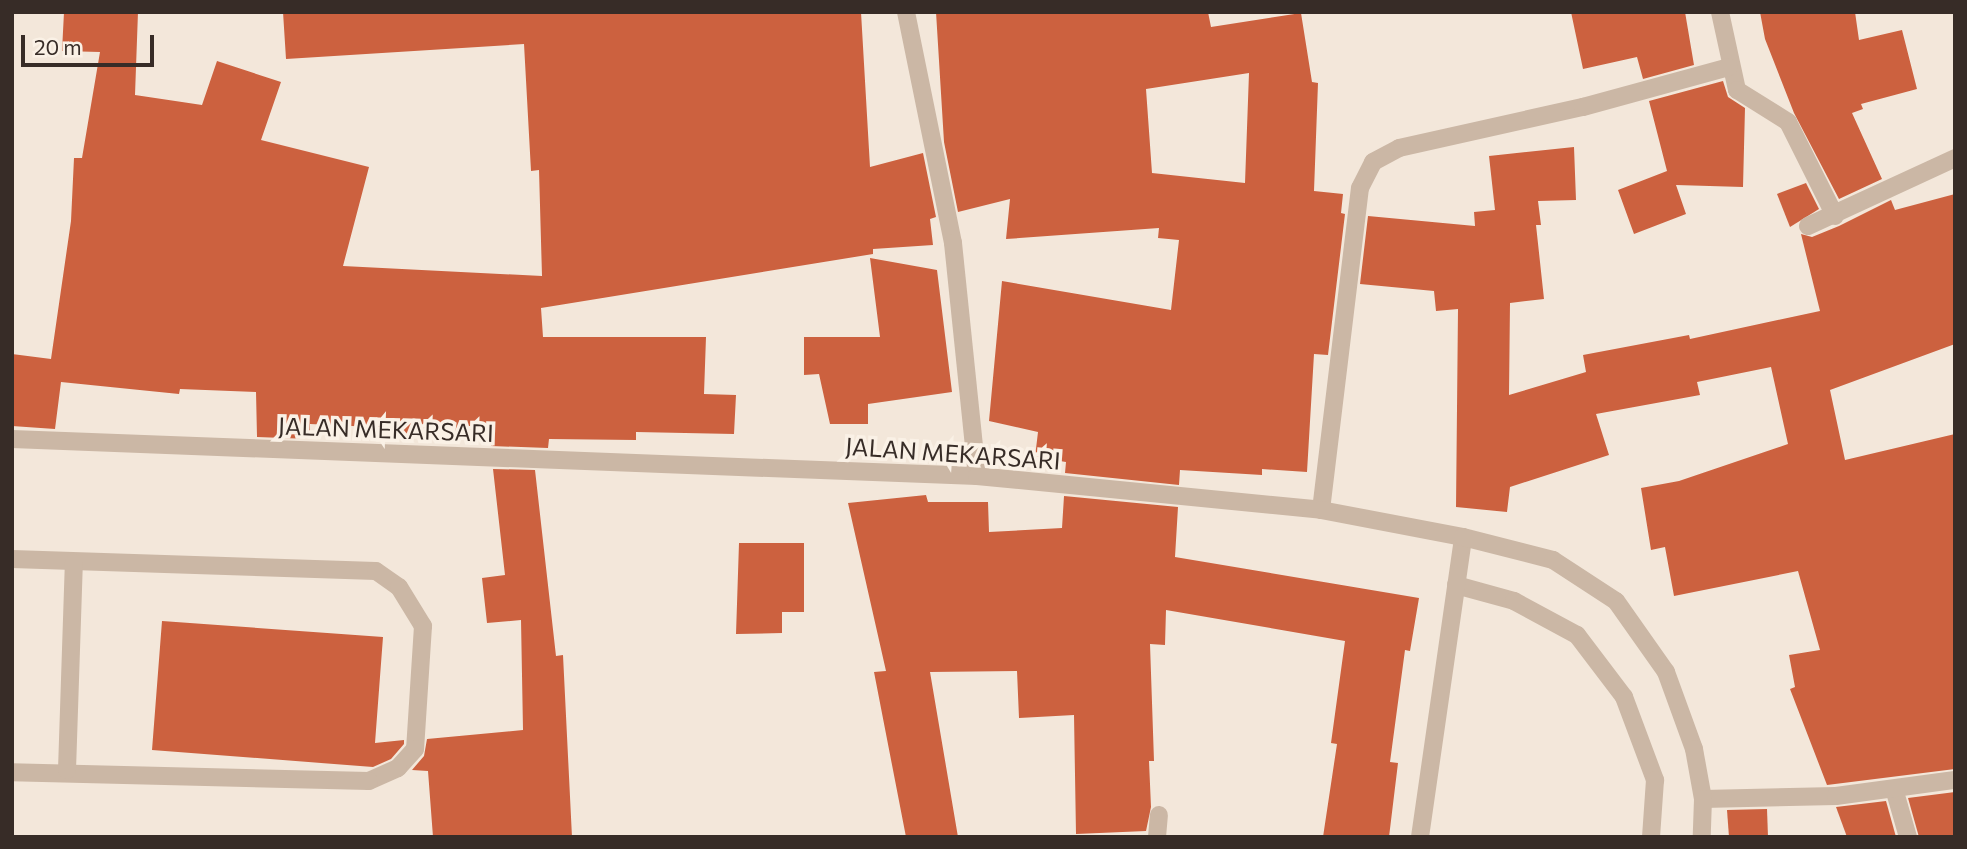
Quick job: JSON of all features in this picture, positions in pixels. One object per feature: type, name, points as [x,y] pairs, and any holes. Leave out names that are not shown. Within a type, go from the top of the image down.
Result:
[{"type":"street","points":[[906,12],[953,243],[977,476]]},
{"type":"street","points":[[1720,12],[1729,67],[1741,96],[1772,109],[1788,122],[1835,216]]},
{"type":"street","points":[[1321,510],[1360,188],[1373,162],[1399,148],[1583,107],[1729,67]]},
{"type":"street","points":[[1808,226],[1835,216],[1955,158]]},
{"type":"street","name":"JALAN MEKARSARI","points":[[12,439],[977,476],[1321,510],[1463,537],[1553,560],[1616,601],[1666,672],[1694,749],[1703,799],[1703,837]]},
{"type":"street","points":[[1420,837],[1463,537]]},
{"type":"street","points":[[12,559],[376,571],[399,587],[423,626],[415,749],[398,768],[369,781],[67,770],[12,772]]},
{"type":"street","points":[[67,770],[74,563]]},
{"type":"street","points":[[1456,585],[1514,601],[1577,635],[1624,697],[1655,780],[1651,837]]},
{"type":"street","points":[[1703,799],[1895,792],[1955,780]]},
{"type":"street","points":[[1895,792],[1908,837]]},
{"type":"street","points":[[1157,837],[1159,815]]},
{"type":"building","points":[[64,12],[138,12],[135,95],[202,105],[217,61],[281,82],[261,140],[369,167],[343,266],[542,276],[539,170],[531,171],[524,44],[286,59],[283,12],[861,12],[870,167],[923,153],[936,217],[930,219],[933,245],[873,249],[873,254],[541,308],[543,337],[706,337],[704,394],[736,395],[734,434],[636,432],[636,440],[549,439],[548,448],[491,446],[491,435],[395,434],[395,428],[310,424],[310,439],[257,437],[256,392],[180,389],[179,394],[61,382],[55,429],[12,426],[12,354],[51,359],[71,221],[74,158],[82,158],[100,52],[62,51]]},
{"type":"building","points":[[936,12],[1208,12],[1211,27],[1301,13],[1312,82],[1318,83],[1314,191],[1343,194],[1341,213],[1345,214],[1328,355],[1314,354],[1307,472],[1262,469],[1262,475],[1180,470],[1179,485],[1065,473],[1066,462],[1035,457],[1038,432],[989,421],[1002,281],[1171,310],[1179,240],[1158,238],[1159,228],[1006,239],[1010,199],[958,212],[944,142]],"holes":[[[1249,73],[1245,183],[1152,173],[1146,89]]]},
{"type":"building","points":[[1571,12],[1685,12],[1694,65],[1643,79],[1637,57],[1583,69]]},
{"type":"building","points":[[1760,12],[1855,12],[1859,40],[1902,30],[1917,89],[1861,104],[1863,109],[1852,113],[1882,179],[1839,199],[1794,113],[1765,39]]},
{"type":"building","points":[[1723,81],[1728,97],[1745,108],[1743,187],[1676,185],[1686,214],[1634,234],[1618,190],[1667,171],[1649,101]]},
{"type":"building","points":[[1574,147],[1576,200],[1538,201],[1541,225],[1536,225],[1544,299],[1510,303],[1509,395],[1586,372],[1583,355],[1689,335],[1690,339],[1820,311],[1801,234],[1812,237],[1891,200],[1895,210],[1955,194],[1955,344],[1830,390],[1845,460],[1955,434],[1955,769],[1827,785],[1790,689],[1795,687],[1789,655],[1820,650],[1798,571],[1674,596],[1665,547],[1651,550],[1641,488],[1679,481],[1788,444],[1771,367],[1697,382],[1700,395],[1596,414],[1609,455],[1510,487],[1507,512],[1456,507],[1458,309],[1436,311],[1434,291],[1360,284],[1368,216],[1475,226],[1474,212],[1495,210],[1489,156]]},
{"type":"building","points":[[1806,183],[1819,209],[1790,227],[1777,194]]},
{"type":"building","points":[[870,258],[937,270],[952,392],[868,404],[868,424],[830,424],[819,374],[804,375],[804,337],[880,337]]},
{"type":"building","points":[[493,469],[535,470],[556,656],[563,655],[572,837],[433,837],[428,771],[412,770],[424,756],[427,739],[523,730],[521,620],[487,623],[482,578],[505,575]]},
{"type":"building","points":[[926,495],[928,502],[988,502],[989,532],[1062,528],[1064,496],[1178,507],[1175,557],[1419,598],[1410,651],[1405,650],[1390,762],[1398,763],[1389,837],[1323,837],[1337,744],[1331,743],[1345,641],[1166,610],[1165,645],[1150,644],[1154,761],[1149,761],[1151,807],[1146,831],[1076,834],[1074,715],[1019,718],[1017,671],[930,672],[958,837],[906,837],[874,672],[886,671],[848,503]]},
{"type":"building","points":[[739,543],[804,543],[804,612],[782,612],[782,633],[736,634]]},
{"type":"building","points":[[162,621],[383,637],[375,743],[404,740],[404,744],[391,759],[373,767],[152,750]]},
{"type":"building","points":[[1955,792],[1955,837],[1919,837],[1908,798]]},
{"type":"building","points":[[1886,801],[1896,837],[1847,837],[1836,807]]},
{"type":"building","points":[[1767,809],[1768,837],[1729,837],[1727,810]]}]
